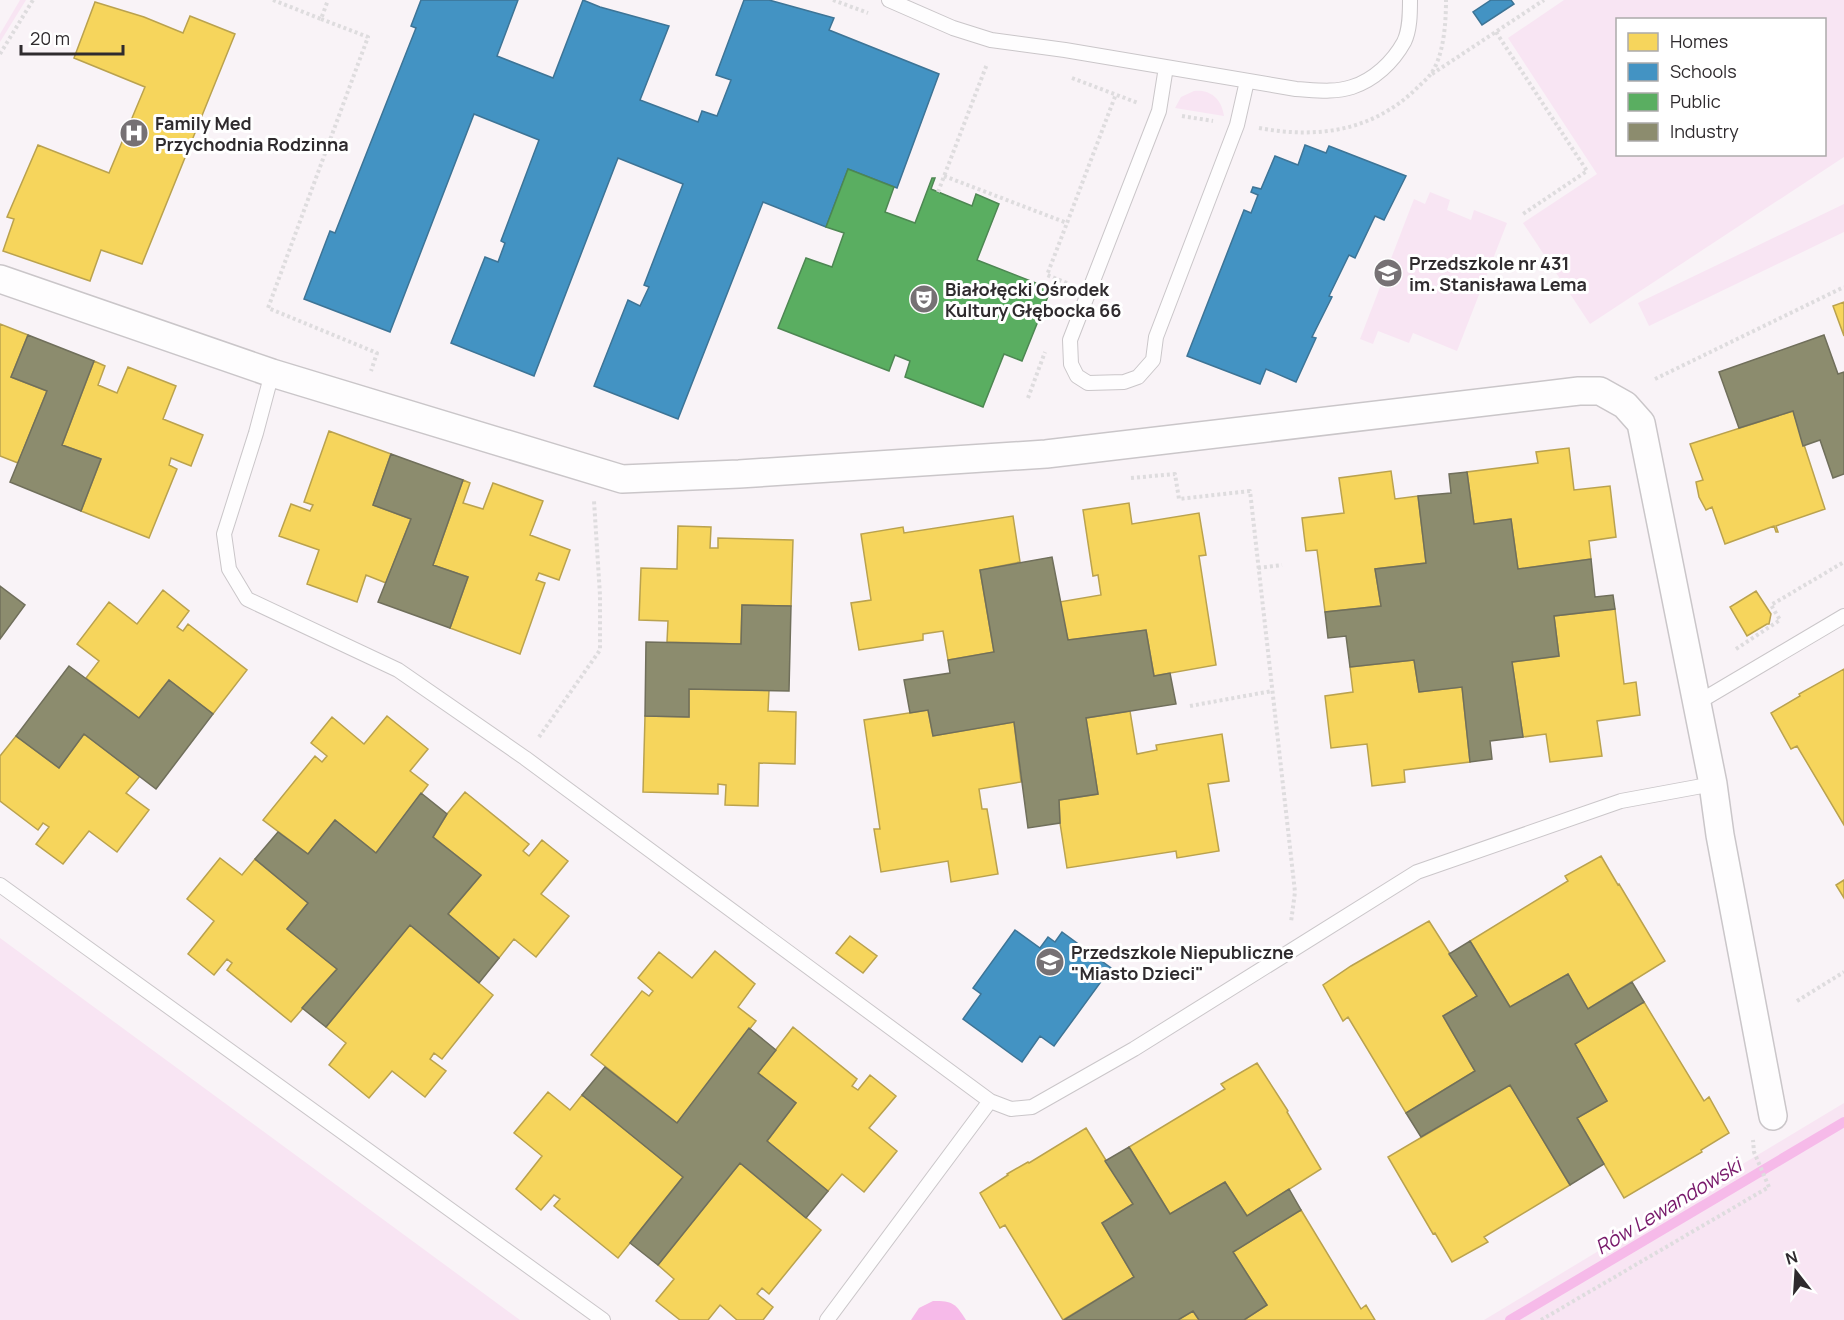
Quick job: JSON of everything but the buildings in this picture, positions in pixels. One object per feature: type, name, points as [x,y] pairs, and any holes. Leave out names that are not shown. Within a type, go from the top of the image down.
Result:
[{"type":"street","points":[[0,279],[272,373],[622,479],[739,474],[1046,454],[1579,391],[1600,392],[1625,405],[1641,423],[1713,784],[1722,847],[1773,1116]]},
{"type":"lane","points":[[889,0],[953,28],[990,40],[1326,92],[1352,87],[1373,78],[1393,57],[1405,40],[1410,0]]},
{"type":"lane","points":[[1166,67],[1159,111],[1070,340],[1071,364],[1077,376],[1088,383],[1124,382],[1138,377],[1153,360],[1156,337],[1237,125],[1247,81]]},
{"type":"lane","points":[[272,373],[256,433],[224,534],[229,569],[247,599],[398,670],[525,758],[990,1101],[1011,1109],[1032,1107],[1134,1049],[1417,872],[1621,801],[1713,784]]},
{"type":"lane","points":[[1696,703],[1844,616]]},
{"type":"lane","points":[[0,885],[603,1320]]},
{"type":"lane","points":[[827,1320],[990,1101]]},
{"type":"path","points":[[0,54],[33,0]]},
{"type":"path","points":[[273,0],[368,37],[268,309],[377,353],[364,400]]},
{"type":"path","points":[[321,19],[328,0]]},
{"type":"path","points":[[833,0],[873,15]]},
{"type":"path","points":[[1431,74],[1544,0]]},
{"type":"path","points":[[1496,32],[1587,171],[1523,214]]},
{"type":"path","points":[[938,192],[990,58]]},
{"type":"path","points":[[1071,285],[1047,275],[1116,94]]},
{"type":"path","points":[[944,176],[1067,223]]},
{"type":"path","points":[[1655,379],[1844,287]]},
{"type":"path","points":[[1028,398],[1047,346]]},
{"type":"path","points":[[1130,478],[1175,474],[1179,499],[1250,491],[1295,892],[1287,953]]},
{"type":"path","points":[[525,758],[600,650],[600,595],[593,498]]},
{"type":"path","points":[[1732,651],[1780,620],[1771,605],[1844,562]]},
{"type":"path","points":[[1258,568],[1282,565]]},
{"type":"path","points":[[1190,706],[1272,691]]},
{"type":"path","points":[[1797,1001],[1844,972]]},
{"type":"path","points":[[1541,1320],[1769,1187],[1754,1152]]},
{"type":"shaded area","points":[[20,0],[26,0],[0,42],[0,34]]},
{"type":"shaded area","points":[[1564,0],[1844,0],[1844,157],[1590,324],[1523,223],[1597,174],[1508,38]]},
{"type":"shaded area","points":[[1194,91],[1206,92],[1215,97],[1221,105],[1224,116],[1175,108],[1181,97]]},
{"type":"shaded area","points":[[1430,192],[1450,200],[1447,210],[1471,220],[1474,210],[1507,223],[1457,351],[1413,333],[1409,343],[1378,331],[1373,344],[1360,339],[1414,199],[1425,204]]},
{"type":"shaded area","points":[[1844,204],[1844,232],[1649,326],[1638,303]]},
{"type":"shaded area","points":[[0,938],[520,1320],[0,1320]]},
{"type":"shaded area","points":[[1844,1103],[1844,1320],[1484,1320]]},
{"type":"shaded area","points":[[933,1301],[953,1304],[966,1320],[911,1320],[919,1308]]},
{"type":"waterway","name":"Rów Lewandowski","points":[[1510,1320],[1844,1122]]},
{"type":"place","name":"Family Med Przychodnia Rodzinna","points":[[134,133]]},
{"type":"place","name":"Przedszkole nr 431 im. Stanisława Lema","points":[[1388,273]]},
{"type":"place","name":"Białołęcki Ośrodek Kultury Głębocka 66","points":[[924,299]]},
{"type":"place","name":"Przedszkole Niepubliczne \"Miasto Dzieci\"","points":[[1050,962]]}]
